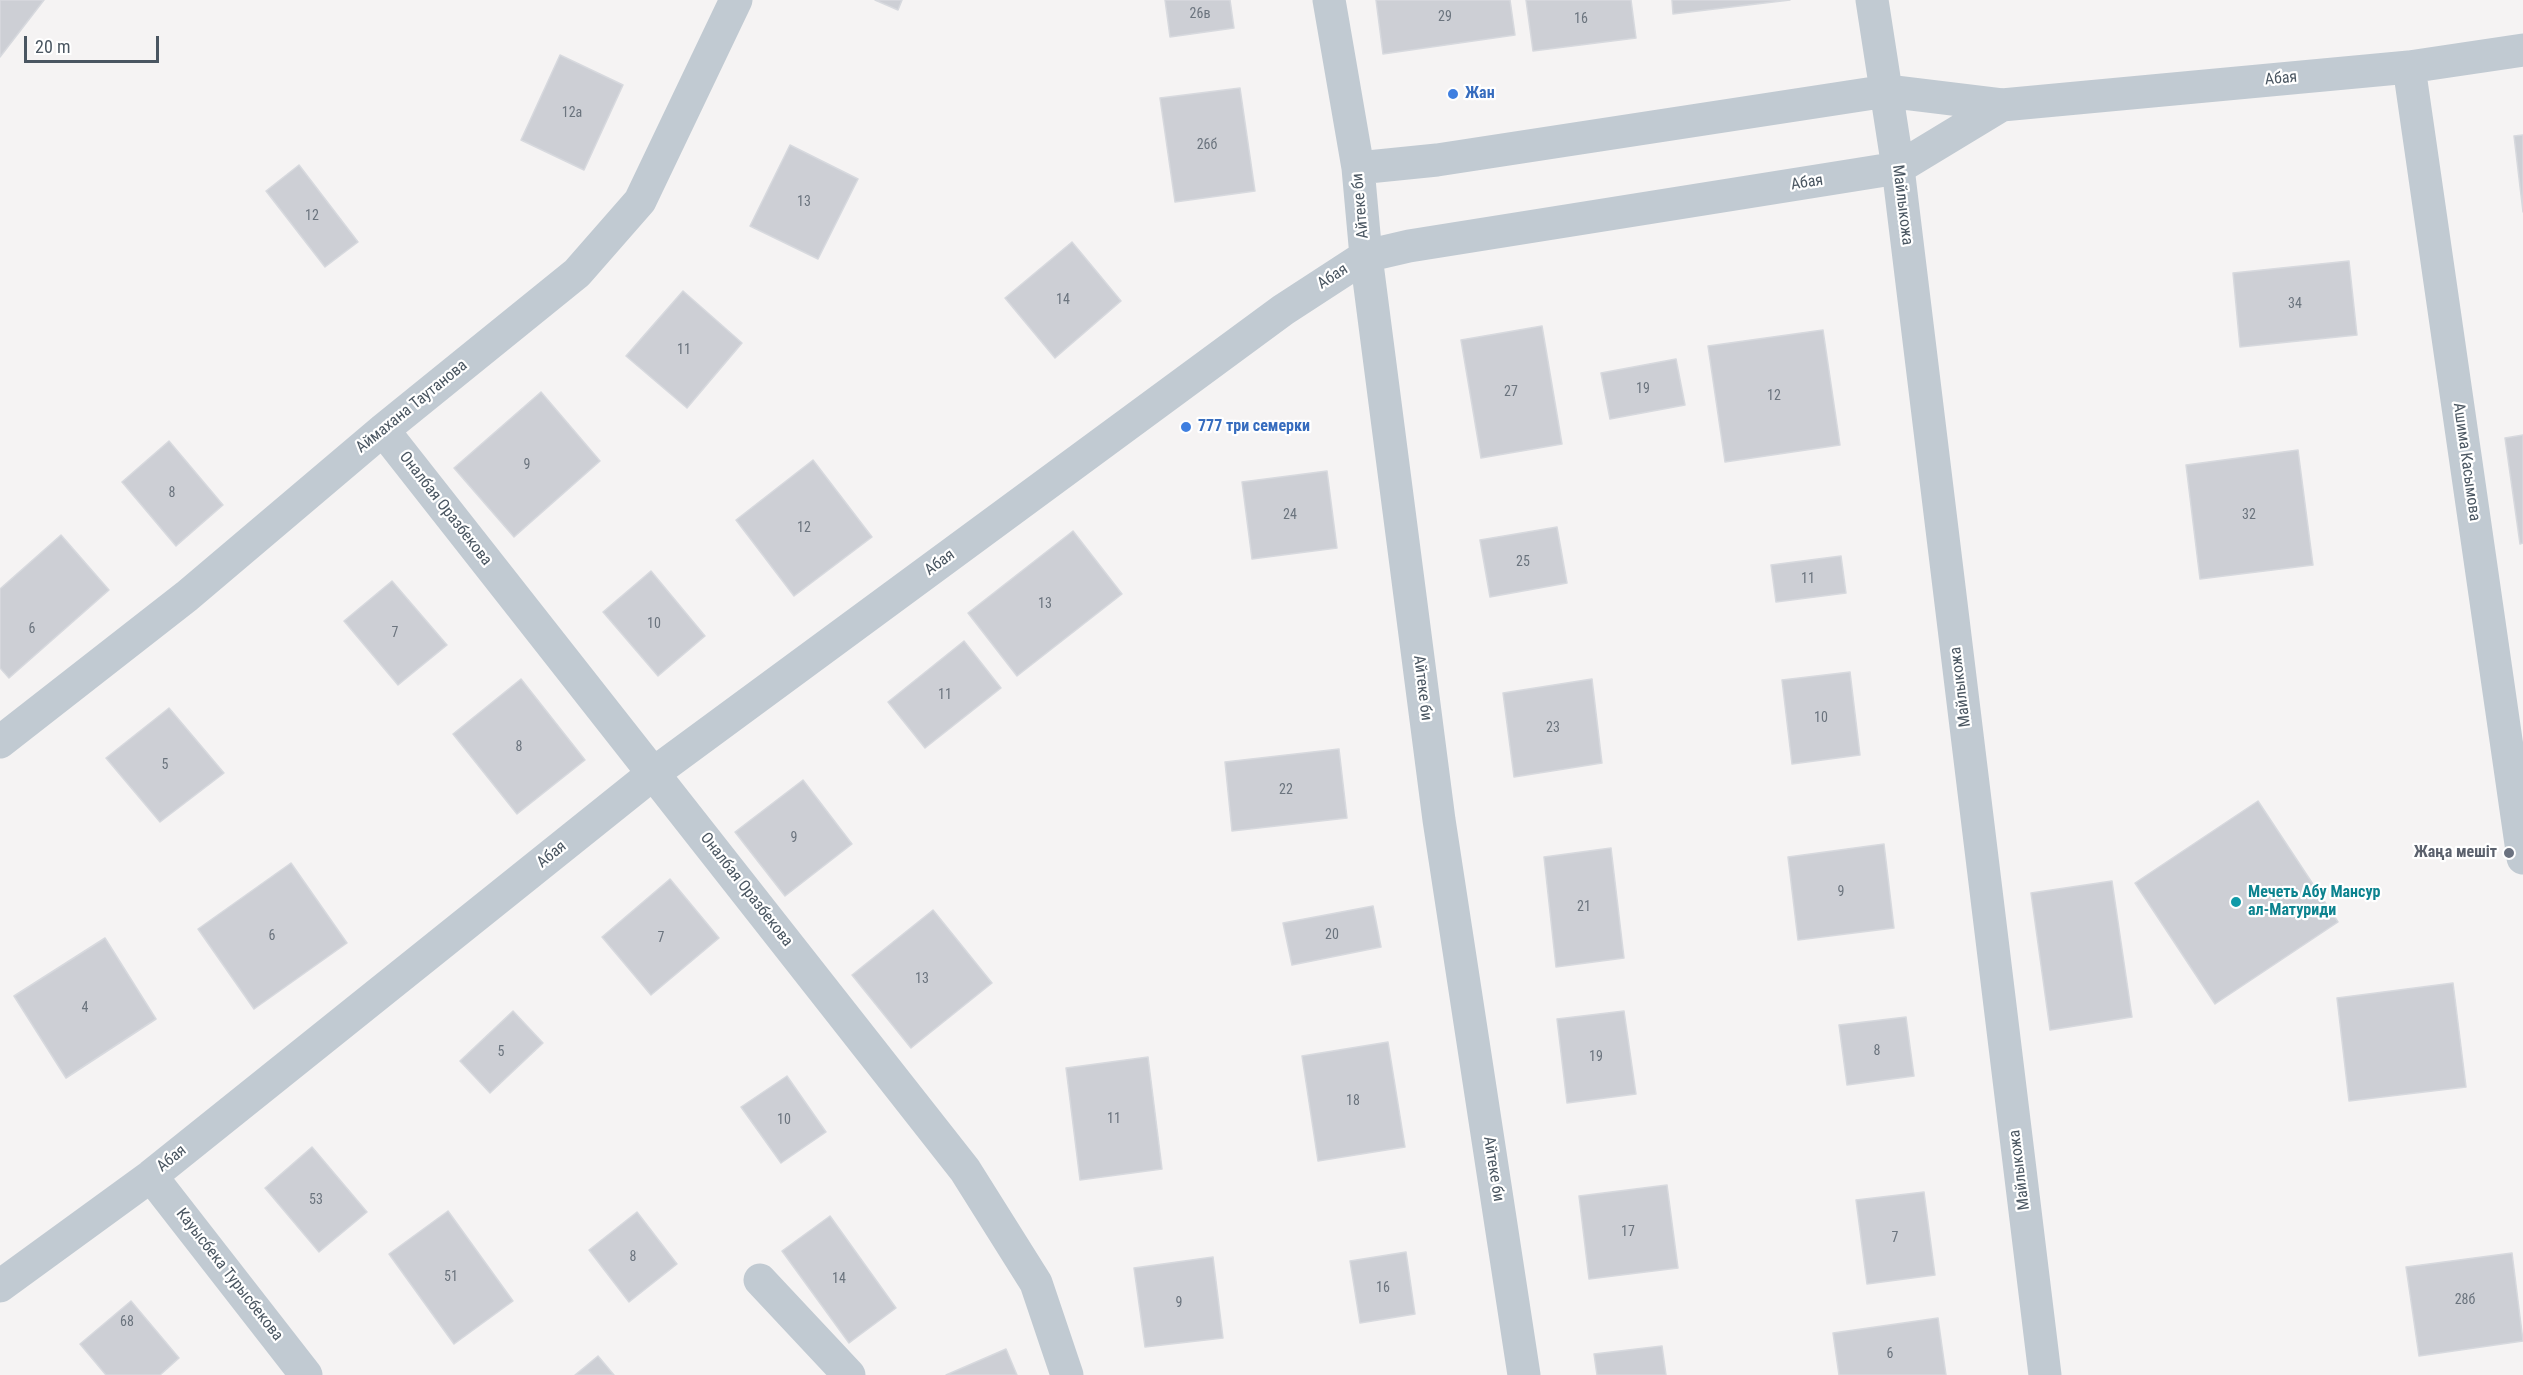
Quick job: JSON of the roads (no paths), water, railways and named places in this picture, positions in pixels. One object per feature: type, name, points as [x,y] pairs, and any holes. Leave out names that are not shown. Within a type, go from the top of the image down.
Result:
[{"type":"street","name":"Аймахана Таутанова","points":[[0,742],[187,596],[383,430],[577,273],[640,201],[736,0]]},
{"type":"street","name":"Айтеке би","points":[[1329,0],[1358,168],[1366,256],[1439,819],[1524,1375]]},
{"type":"street","name":"Майлыкожа","points":[[1872,0],[1898,168],[2044,1375]]},
{"type":"street","name":"Абая","points":[[1358,168],[1437,160],[1887,91],[2002,105],[2409,67],[2523,50]]},
{"type":"street","name":"Ашима Касымова","points":[[2409,67],[2523,858]]},
{"type":"street","name":"Абая","points":[[0,1286],[151,1176],[654,773],[1283,310],[1366,256],[1409,246],[1898,168],[2002,105]]},
{"type":"street","name":"Оналбая Оразбекова","points":[[383,430],[965,1170],[1036,1283],[1067,1375]]},
{"type":"street","name":"Кауысбека Турысбекова","points":[[151,1176],[306,1375]]},
{"type":"street","points":[[760,1280],[849,1375]]},
{"type":"place","name":"Жан","points":[[1453,94]]},
{"type":"place","name":"777 три семерки","points":[[1186,427]]},
{"type":"place","name":"Жаңа мешіт","points":[[2509,853]]},
{"type":"place","name":"Мечеть Абу Мансур ал-Матуриди","points":[[2236,902]]}]
